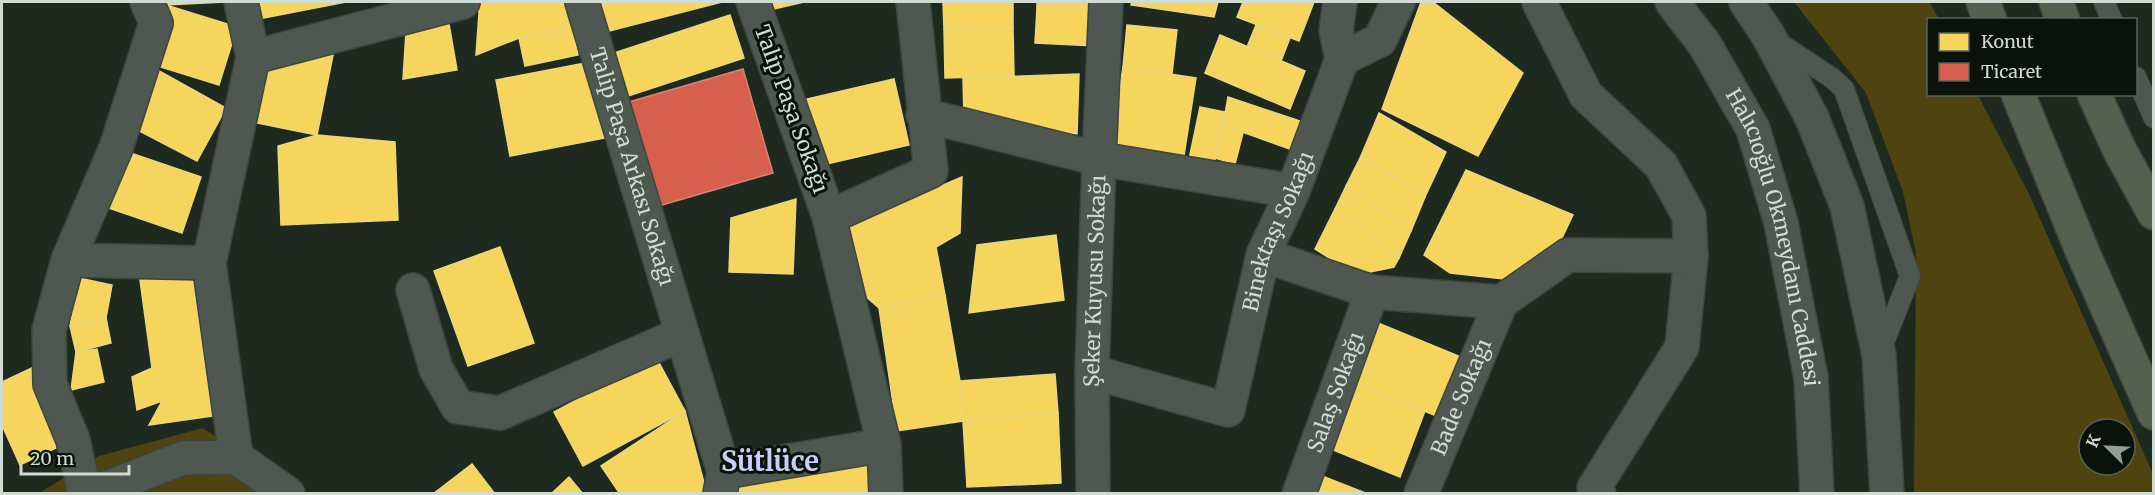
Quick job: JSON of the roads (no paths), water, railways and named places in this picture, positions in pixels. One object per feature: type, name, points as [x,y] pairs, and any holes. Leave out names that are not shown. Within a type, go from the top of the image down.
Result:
[{"type":"highway","points":[[1983,2],[1989,18]]},
{"type":"highway","points":[[2056,2],[2061,18]]},
{"type":"highway","points":[[2019,96],[2096,285],[2154,413]]},
{"type":"highway","points":[[2095,96],[2119,149],[2154,213]]},
{"type":"street","points":[[85,494],[73,440],[50,384],[49,330],[68,260],[116,148],[156,23],[147,2]]},
{"type":"street","points":[[236,457],[210,263],[253,57],[241,2]]},
{"type":"street","points":[[253,57],[463,2]]},
{"type":"street","name":"Talip Paşa Arkası Sokağı","points":[[582,2],[682,333],[722,483]]},
{"type":"street","name":"Talip Paşa Sokağı","points":[[753,2],[829,217],[884,445]]},
{"type":"street","points":[[829,217],[931,171],[923,115],[913,2]]},
{"type":"street","points":[[923,115],[1100,159],[1106,2]]},
{"type":"street","points":[[1340,2],[1336,30],[1342,59],[1380,40],[1398,2]]},
{"type":"street","points":[[1539,2],[1586,95],[1661,165],[1689,216],[1691,256],[1682,347],[1593,492]]},
{"type":"street","name":"Halıcıoğlu Okmeydanı Caddesi","points":[[1672,2],[1705,45],[1753,129],[1781,223],[1811,378],[1817,494]]},
{"type":"street","points":[[1746,2],[1768,35],[1812,118],[1847,206],[1879,355],[1887,494]]},
{"type":"street","name":"Binektaşı Sokağı","points":[[1092,372],[1228,410],[1263,255],[1293,191],[1342,59]]},
{"type":"street","name":"Şeker Kuyusu Sokağı","points":[[1093,494],[1092,372],[1100,159],[1293,191]]},
{"type":"street","points":[[1263,255],[1372,292],[1501,302],[1568,255],[1691,256]]},
{"type":"street","points":[[68,260],[210,263]]},
{"type":"street","points":[[413,290],[436,369],[458,407],[500,413],[682,333]]},
{"type":"street","name":"Salaş Sokağı","points":[[1299,494],[1372,292]]},
{"type":"street","name":"Bade Sokağı","points":[[1421,494],[1501,302]]},
{"type":"street","points":[[722,483],[884,445],[886,494]]},
{"type":"street","points":[[92,494],[183,458],[236,457],[288,494]]},
{"type":"lane","points":[[2104,2],[2111,18]]},
{"type":"lane","points":[[1768,35],[1832,78],[1844,89],[1910,276],[1879,355]]},
{"type":"lane","points":[[2137,78],[2154,118]]},
{"type":"district","name":"Sütlüce","points":[[770,462]]}]
